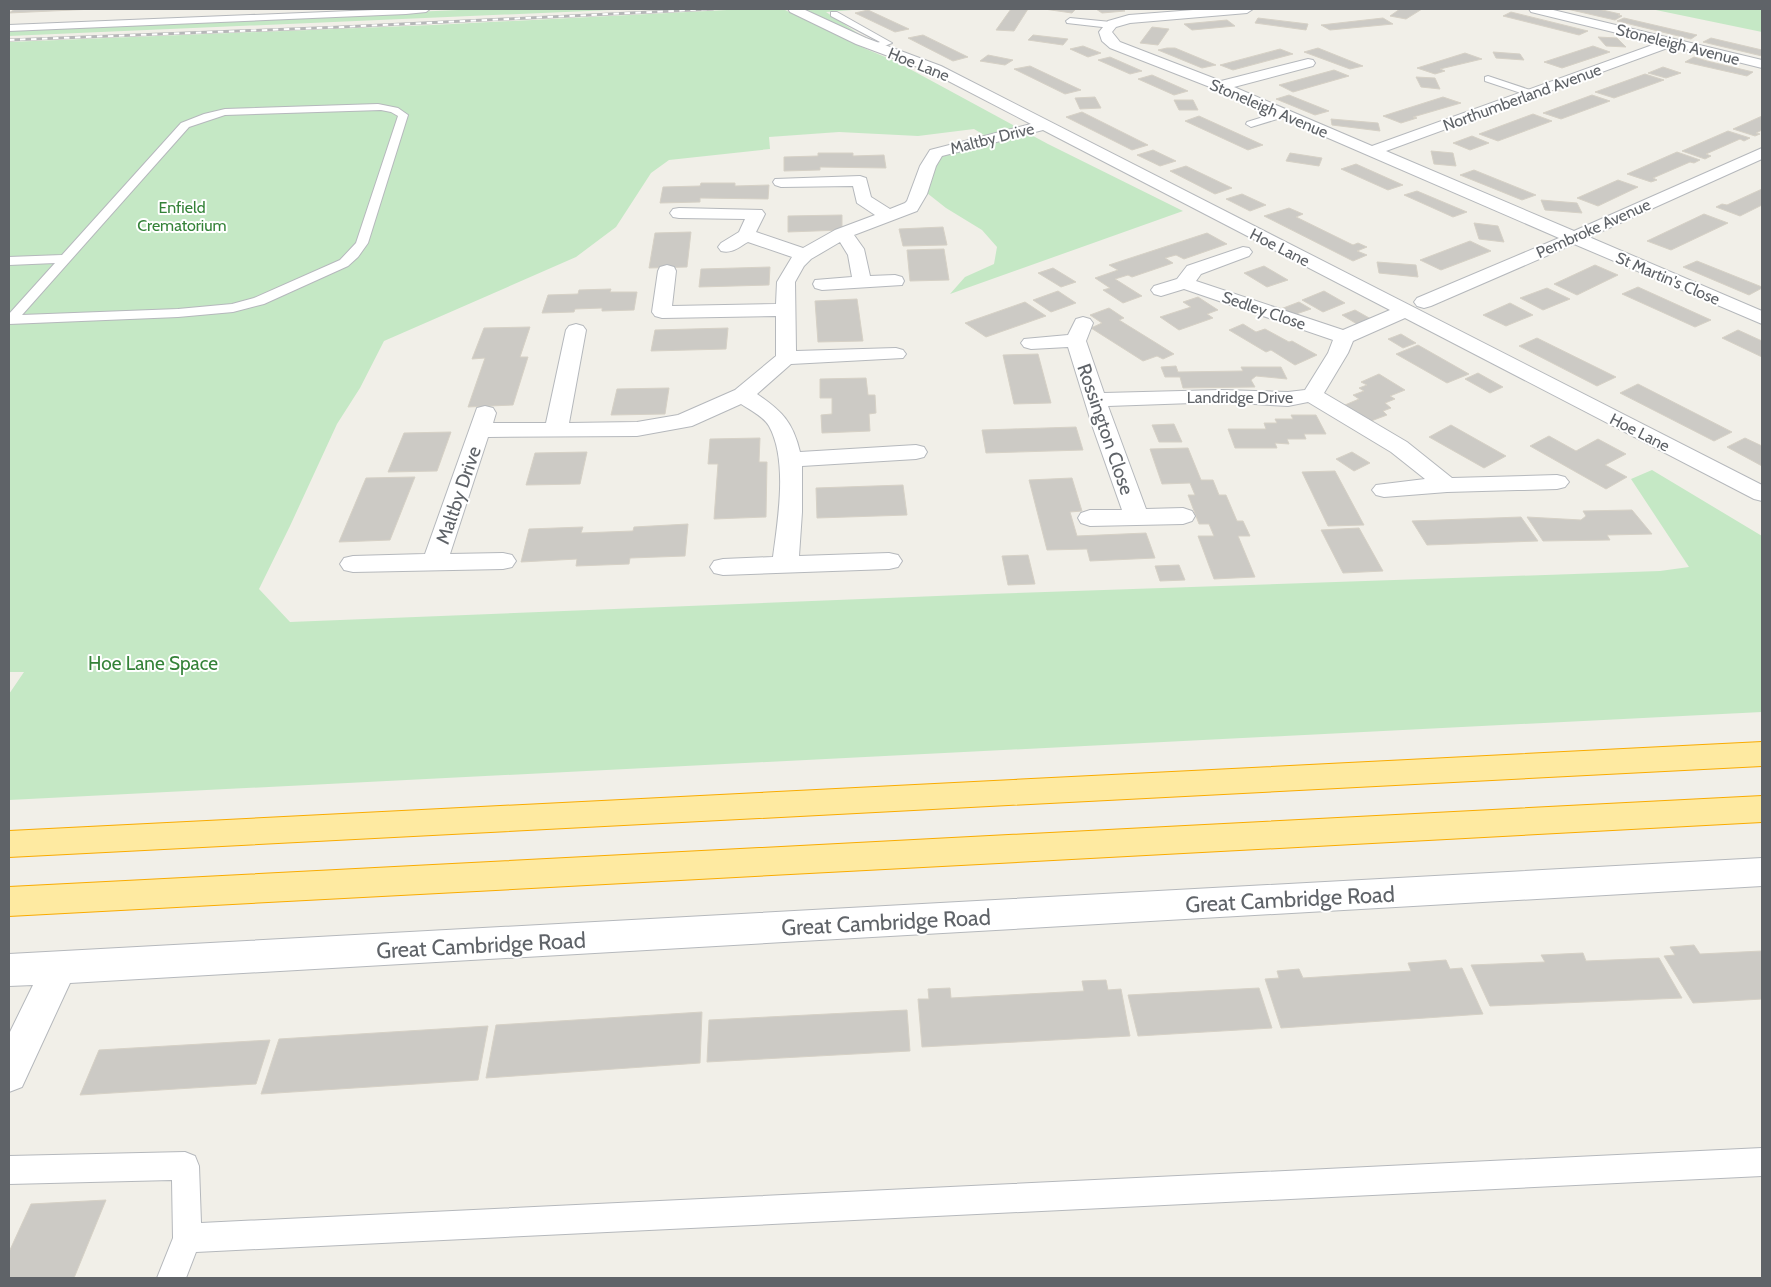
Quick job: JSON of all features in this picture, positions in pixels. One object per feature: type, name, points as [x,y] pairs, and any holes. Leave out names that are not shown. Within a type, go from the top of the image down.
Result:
[{"type":"highway","points":[[9,844],[1762,754]]},
{"type":"highway","points":[[9,902],[1762,808]]},
{"type":"street","name":"Hoe Lane","points":[[794,9],[874,46],[936,69],[1044,125],[1414,306],[1762,494]]},
{"type":"street","points":[[1111,25],[1129,19],[1247,9]]},
{"type":"street","name":"Stoneleigh Avenue","points":[[1535,9],[1762,64]]},
{"type":"street","name":"Stoneleigh Avenue","points":[[1111,25],[1105,32],[1107,38],[1116,44],[1220,86],[1573,238]]},
{"type":"street","name":"Northumberland Avenue","points":[[1372,151],[1673,42]]},
{"type":"street","points":[[1220,86],[1308,63]]},
{"type":"street","name":"Maltby Drive","points":[[435,561],[483,421],[556,430],[637,429],[684,421],[743,396],[786,358],[786,282],[796,263],[805,255],[841,234],[911,207],[916,200],[929,161],[936,153],[1044,125]]},
{"type":"street","name":"Pembroke Avenue","points":[[1414,306],[1573,238],[1762,153]]},
{"type":"street","points":[[781,182],[860,181],[863,199],[888,216]]},
{"type":"street","points":[[679,213],[756,214],[746,236],[727,247]]},
{"type":"street","points":[[841,234],[850,240],[856,248],[862,282]]},
{"type":"street","points":[[746,236],[805,255]]},
{"type":"street","name":"St Martin's Close","points":[[1573,238],[1762,318]]},
{"type":"street","name":"Sedley Close","points":[[1184,283],[1194,270],[1243,252]]},
{"type":"street","points":[[667,271],[662,312],[786,310]]},
{"type":"street","points":[[822,284],[895,281]]},
{"type":"street","name":"Sedley Close","points":[[1160,290],[1184,283],[1344,337]]},
{"type":"street","points":[[1344,337],[1414,306]]},
{"type":"street","points":[[556,430],[576,330]]},
{"type":"street","name":"Rossington Close","points":[[1031,343],[1079,332],[1096,400],[1137,517]]},
{"type":"street","name":"Landridge Drive","points":[[1096,400],[1221,396],[1288,399],[1312,395],[1338,353],[1344,337]]},
{"type":"street","points":[[786,358],[896,354]]},
{"type":"street","points":[[1312,395],[1399,447],[1447,485]]},
{"type":"street","points":[[743,396],[762,408],[779,423],[789,452],[790,505],[785,565]]},
{"type":"street","points":[[789,460],[916,452]]},
{"type":"street","points":[[1384,490],[1447,485],[1557,482]]},
{"type":"street","name":"Rossington Close","points":[[1090,518],[1183,516]]},
{"type":"street","name":"Maltby Drive","points":[[353,564],[503,561]]},
{"type":"street","points":[[723,567],[889,561]]},
{"type":"street","name":"Great Cambridge Road","points":[[9,970],[1762,872]]},
{"type":"street","points":[[9,1074],[59,968]]},
{"type":"lane","points":[[9,28],[426,9]]},
{"type":"lane","points":[[834,14],[888,43],[874,46]]},
{"type":"lane","points":[[1070,21],[1111,25]]},
{"type":"lane","points":[[1488,79],[1533,94]]},
{"type":"lane","points":[[378,107],[390,108],[403,115],[362,243],[344,263],[259,301],[233,308],[178,313],[10,320],[185,125],[196,120],[232,112],[378,107]]},
{"type":"lane","points":[[1251,124],[1283,114]]},
{"type":"lane","points":[[9,261],[65,259]]},
{"type":"lane","points":[[187,1238],[1762,1162]]},
{"type":"lane","points":[[9,1170],[185,1166],[187,1238],[172,1278]]},
{"type":"green space","points":[[481,9],[634,9],[9,36],[9,30]]},
{"type":"green space","name":"Hoe Lane Space","points":[[746,9],[783,9],[895,61],[1048,144],[1183,211],[950,294],[965,277],[994,264],[997,247],[982,230],[946,208],[927,193],[940,155],[984,135],[974,129],[918,136],[839,132],[769,137],[770,149],[669,160],[651,173],[616,227],[576,257],[384,341],[360,388],[337,424],[259,589],[290,622],[987,594],[1660,571],[1689,567],[1631,479],[1652,470],[1762,536],[1762,712],[9,800],[9,694],[24,672],[9,672],[9,42],[433,25]]},
{"type":"green space","points":[[804,9],[865,9],[826,12],[862,36]]},
{"type":"green space","points":[[1651,9],[1762,9],[1762,32]]},
{"type":"building","points":[[15,9],[94,9],[9,13]]},
{"type":"building","points":[[1011,9],[1028,9],[1014,31],[996,30]]},
{"type":"building","points":[[1044,9],[1076,9],[1072,13]]},
{"type":"building","points":[[1096,9],[1122,9],[1125,11],[1102,13]]},
{"type":"building","points":[[1400,9],[1422,9],[1406,19],[1390,16]]},
{"type":"building","points":[[1567,9],[1598,9],[1622,16],[1615,20]]},
{"type":"building","points":[[868,10],[909,29],[895,32],[855,13]]},
{"type":"building","points":[[1511,12],[1588,31],[1579,35],[1503,16]]},
{"type":"building","points":[[1258,18],[1308,24],[1306,30],[1255,23]]},
{"type":"building","points":[[1383,18],[1393,24],[1330,30],[1321,25]]},
{"type":"building","points":[[1624,18],[1697,35],[1691,39],[1617,21]]},
{"type":"building","points":[[1227,20],[1235,26],[1192,30],[1184,24]]},
{"type":"building","points":[[1152,27],[1169,29],[1158,45],[1140,43]]},
{"type":"building","points":[[923,35],[968,57],[953,61],[908,38]]},
{"type":"building","points":[[1033,35],[1068,39],[1063,45],[1028,40]]},
{"type":"building","points":[[1598,37],[1617,38],[1626,47],[1606,46]]},
{"type":"building","points":[[1711,38],[1762,50],[1762,56],[1703,42]]},
{"type":"building","points":[[1083,46],[1101,53],[1088,57],[1070,49]]},
{"type":"building","points":[[1593,46],[1610,52],[1562,68],[1544,62]]},
{"type":"building","points":[[1175,48],[1216,65],[1202,68],[1158,50]]},
{"type":"building","points":[[1318,48],[1363,66],[1350,69],[1304,52]]},
{"type":"building","points":[[1280,49],[1293,54],[1233,70],[1220,65]]},
{"type":"building","points":[[1493,52],[1520,54],[1524,60],[1496,58]]},
{"type":"building","points":[[1465,53],[1482,59],[1440,69],[1445,71],[1435,74],[1417,68]]},
{"type":"building","points":[[988,55],[1013,60],[1005,65],[980,61]]},
{"type":"building","points":[[1110,57],[1142,71],[1130,74],[1098,60]]},
{"type":"building","points":[[1694,57],[1753,72],[1747,76],[1685,62]]},
{"type":"building","points":[[1030,66],[1081,90],[1065,94],[1014,69]]},
{"type":"building","points":[[1663,67],[1681,73],[1666,78],[1648,73]]},
{"type":"building","points":[[1334,70],[1349,76],[1293,92],[1279,85]]},
{"type":"building","points":[[1645,74],[1664,80],[1614,98],[1595,92]]},
{"type":"building","points":[[1152,75],[1188,91],[1174,95],[1138,79]]},
{"type":"building","points":[[1416,77],[1435,78],[1440,89],[1421,87]]},
{"type":"building","points":[[1289,95],[1329,111],[1315,115],[1276,99]]},
{"type":"building","points":[[1592,95],[1610,101],[1561,119],[1543,113]]},
{"type":"building","points":[[1095,97],[1101,108],[1080,109],[1075,98]]},
{"type":"building","points":[[1443,97],[1461,103],[1413,117],[1417,118],[1401,123],[1383,116]]},
{"type":"building","points":[[1174,100],[1193,100],[1198,110],[1179,110]]},
{"type":"building","points":[[1082,112],[1148,145],[1132,150],[1066,117]]},
{"type":"building","points":[[1533,114],[1552,121],[1498,141],[1479,134]]},
{"type":"building","points":[[1199,116],[1263,145],[1248,150],[1185,121]]},
{"type":"building","points":[[1762,116],[1762,130],[1756,133],[1760,134],[1755,136],[1733,129]]},
{"type":"building","points":[[1331,119],[1378,123],[1380,131],[1332,125]]},
{"type":"building","points":[[1728,131],[1750,138],[1744,141],[1740,139],[1706,154],[1711,156],[1705,159],[1682,151]]},
{"type":"building","points":[[1472,136],[1489,143],[1470,150],[1453,143]]},
{"type":"building","points":[[1153,150],[1176,161],[1160,166],[1137,155]]},
{"type":"building","points":[[1431,151],[1453,153],[1456,166],[1434,164]]},
{"type":"building","points":[[1677,152],[1700,160],[1694,163],[1690,162],[1653,178],[1657,180],[1651,182],[1627,174]]},
{"type":"building","points":[[818,153],[853,153],[853,156],[884,155],[886,168],[820,167],[820,170],[784,171],[784,157],[818,156]]},
{"type":"building","points":[[1290,153],[1322,158],[1319,166],[1286,161]]},
{"type":"building","points":[[1356,164],[1403,185],[1388,190],[1341,169]]},
{"type":"building","points":[[1186,166],[1232,188],[1215,194],[1170,171]]},
{"type":"building","points":[[1474,170],[1536,195],[1522,200],[1460,175]]},
{"type":"building","points":[[1618,180],[1638,187],[1598,206],[1577,198]]},
{"type":"building","points":[[701,183],[735,183],[735,186],[769,185],[768,199],[700,198],[700,202],[660,203],[663,187],[700,186]]},
{"type":"building","points":[[1762,189],[1762,205],[1740,216],[1716,207],[1722,204],[1727,205]]},
{"type":"building","points":[[1417,191],[1467,212],[1453,217],[1404,195]]},
{"type":"building","points":[[1242,194],[1266,205],[1250,211],[1226,199]]},
{"type":"building","points":[[1541,200],[1577,203],[1582,213],[1545,210]]},
{"type":"building","points":[[1289,208],[1303,214],[1296,217],[1353,245],[1358,243],[1367,247],[1357,251],[1367,255],[1353,261],[1264,216]]},
{"type":"building","points":[[1704,214],[1728,223],[1671,250],[1647,241]]},
{"type":"building","points":[[842,215],[842,230],[788,232],[788,216]]},
{"type":"building","points":[[1474,223],[1498,226],[1504,242],[1479,239]]},
{"type":"building","points":[[943,227],[947,245],[903,246],[899,229]]},
{"type":"building","points":[[691,232],[687,267],[649,268],[655,233]]},
{"type":"building","points":[[1207,233],[1227,244],[1184,259],[1176,255],[1165,258],[1173,263],[1132,277],[1128,275],[1115,279],[1142,296],[1123,303],[1103,290],[1110,288],[1095,278],[1118,270],[1109,265]]},
{"type":"building","points":[[1470,241],[1491,251],[1441,270],[1420,260]]},
{"type":"building","points":[[944,249],[949,280],[910,281],[907,250]]},
{"type":"building","points":[[1697,261],[1762,288],[1749,295],[1683,267]]},
{"type":"building","points":[[1377,262],[1416,265],[1418,277],[1379,273]]},
{"type":"building","points":[[1595,265],[1618,275],[1577,295],[1554,284]]},
{"type":"building","points":[[1264,266],[1288,280],[1267,287],[1244,273]]},
{"type":"building","points":[[770,267],[769,285],[699,287],[701,269]]},
{"type":"building","points":[[1053,268],[1076,282],[1061,287],[1038,273]]},
{"type":"building","points":[[1638,287],[1711,320],[1695,327],[1622,294]]},
{"type":"building","points":[[1547,288],[1570,299],[1543,310],[1520,298]]},
{"type":"building","points":[[611,289],[610,292],[637,292],[634,310],[602,311],[602,308],[575,309],[574,312],[542,313],[548,295],[578,294],[579,290]]},
{"type":"building","points":[[1058,291],[1076,303],[1051,312],[1033,300]]},
{"type":"building","points":[[1324,291],[1345,303],[1323,312],[1302,300]]},
{"type":"building","points":[[1198,297],[1218,310],[1207,314],[1213,318],[1179,330],[1160,317],[1191,307],[1183,302]]},
{"type":"building","points":[[857,299],[863,341],[818,342],[815,301]]},
{"type":"building","points":[[1025,302],[1046,316],[986,337],[965,323]]},
{"type":"building","points":[[1299,302],[1311,309],[1290,316],[1278,310]]},
{"type":"building","points":[[1510,303],[1533,315],[1506,326],[1483,315]]},
{"type":"building","points":[[1109,308],[1124,318],[1119,320],[1174,354],[1163,359],[1157,356],[1143,361],[1091,328],[1102,323],[1090,315]]},
{"type":"building","points":[[1355,310],[1371,319],[1357,324],[1342,315]]},
{"type":"building","points":[[1243,324],[1256,332],[1265,329],[1317,355],[1295,365],[1271,350],[1266,352],[1229,330]]},
{"type":"building","points":[[530,327],[520,357],[528,357],[513,405],[468,407],[485,358],[472,359],[484,328]]},
{"type":"building","points":[[728,328],[726,349],[651,351],[655,330]]},
{"type":"building","points":[[1738,330],[1762,341],[1762,357],[1722,338]]},
{"type":"building","points":[[1401,334],[1416,343],[1403,348],[1388,339]]},
{"type":"building","points":[[1537,338],[1616,377],[1597,386],[1519,346]]},
{"type":"building","points":[[1418,345],[1469,374],[1447,383],[1396,354]]},
{"type":"building","points":[[1038,354],[1051,403],[1014,404],[1003,355]]},
{"type":"building","points":[[1176,366],[1178,372],[1243,371],[1241,367],[1281,367],[1287,379],[1256,376],[1251,380],[1255,387],[1183,388],[1180,377],[1165,377],[1161,367]]},
{"type":"building","points":[[1478,373],[1503,387],[1490,393],[1465,379]]},
{"type":"building","points":[[1379,374],[1405,390],[1390,396],[1395,399],[1385,403],[1391,408],[1383,411],[1387,415],[1371,421],[1345,405],[1359,399],[1353,395],[1364,391],[1359,388],[1367,385],[1361,382]]},
{"type":"building","points":[[866,378],[868,395],[875,395],[876,413],[869,414],[870,431],[822,433],[821,415],[832,414],[832,398],[820,398],[820,379]]},
{"type":"building","points":[[1638,384],[1732,432],[1714,441],[1620,393]]},
{"type":"building","points":[[669,388],[665,414],[611,415],[617,389]]},
{"type":"building","points":[[1291,415],[1316,415],[1326,434],[1304,434],[1306,439],[1287,439],[1289,444],[1275,443],[1277,448],[1235,448],[1228,429],[1266,429],[1264,423],[1277,423],[1275,419],[1293,419]]},
{"type":"building","points":[[1174,424],[1182,442],[1159,442],[1152,425]]},
{"type":"building","points":[[1451,425],[1506,456],[1484,468],[1429,437]]},
{"type":"building","points":[[1076,427],[1083,450],[986,453],[982,430]]},
{"type":"building","points":[[451,432],[437,471],[388,472],[404,433]]},
{"type":"building","points":[[1549,436],[1576,451],[1598,439],[1626,454],[1605,465],[1627,477],[1606,489],[1530,446]]},
{"type":"building","points":[[760,438],[759,462],[767,462],[766,517],[714,519],[718,464],[708,464],[710,439]]},
{"type":"building","points":[[1745,438],[1762,446],[1762,466],[1727,447]]},
{"type":"building","points":[[1188,448],[1201,480],[1213,480],[1219,495],[1226,495],[1237,521],[1243,521],[1250,536],[1238,536],[1255,577],[1214,579],[1198,536],[1214,536],[1209,524],[1199,524],[1188,495],[1195,495],[1190,483],[1162,484],[1150,449]]},
{"type":"building","points":[[587,452],[580,484],[526,485],[535,453]]},
{"type":"building","points":[[1352,452],[1370,463],[1354,471],[1336,459]]},
{"type":"building","points":[[1335,471],[1364,525],[1328,526],[1302,472]]},
{"type":"building","points":[[415,477],[390,540],[339,542],[366,478]]},
{"type":"building","points":[[1072,478],[1082,511],[1070,512],[1077,536],[1146,533],[1155,558],[1090,561],[1087,549],[1047,550],[1029,480]]},
{"type":"building","points":[[903,485],[907,515],[817,518],[816,488]]},
{"type":"building","points":[[1632,510],[1652,534],[1607,535],[1610,540],[1543,541],[1527,517],[1581,520],[1586,516],[1583,511]]},
{"type":"building","points":[[1521,517],[1538,541],[1427,545],[1412,521]]},
{"type":"building","points":[[688,524],[685,556],[630,558],[629,564],[576,566],[577,559],[521,562],[529,529],[583,527],[581,533],[633,531],[634,527]]},
{"type":"building","points":[[1359,528],[1383,571],[1343,573],[1321,530]]},
{"type":"building","points":[[1028,555],[1035,584],[1008,585],[1002,556]]},
{"type":"building","points":[[1179,565],[1185,580],[1160,581],[1155,566]]},
{"type":"building","points":[[1694,945],[1700,954],[1762,951],[1762,999],[1693,1003],[1664,956],[1675,955],[1670,947]]},
{"type":"building","points":[[1583,953],[1586,961],[1659,958],[1682,998],[1490,1006],[1471,965],[1545,962],[1541,955]]},
{"type":"building","points":[[1446,960],[1450,969],[1462,968],[1483,1014],[1281,1028],[1265,979],[1279,978],[1277,971],[1299,969],[1303,978],[1411,971],[1408,963]]},
{"type":"building","points":[[1106,980],[1108,990],[1121,989],[1130,1036],[922,1047],[918,999],[929,999],[928,989],[950,988],[951,998],[1084,991],[1082,981]]},
{"type":"building","points":[[1259,988],[1272,1028],[1138,1036],[1128,995]]},
{"type":"building","points":[[907,1010],[910,1051],[707,1062],[709,1020]]},
{"type":"building","points":[[702,1012],[700,1063],[486,1078],[496,1025]]},
{"type":"building","points":[[488,1026],[478,1080],[261,1094],[279,1039]]},
{"type":"building","points":[[270,1040],[256,1084],[80,1095],[99,1050]]},
{"type":"building","points":[[106,1200],[74,1278],[9,1278],[9,1252],[31,1204]]},
{"type":"railway","points":[[9,40],[342,27],[713,9]]},
{"type":"park label","name":"Enfield Crematorium","points":[[182,216]]}]
